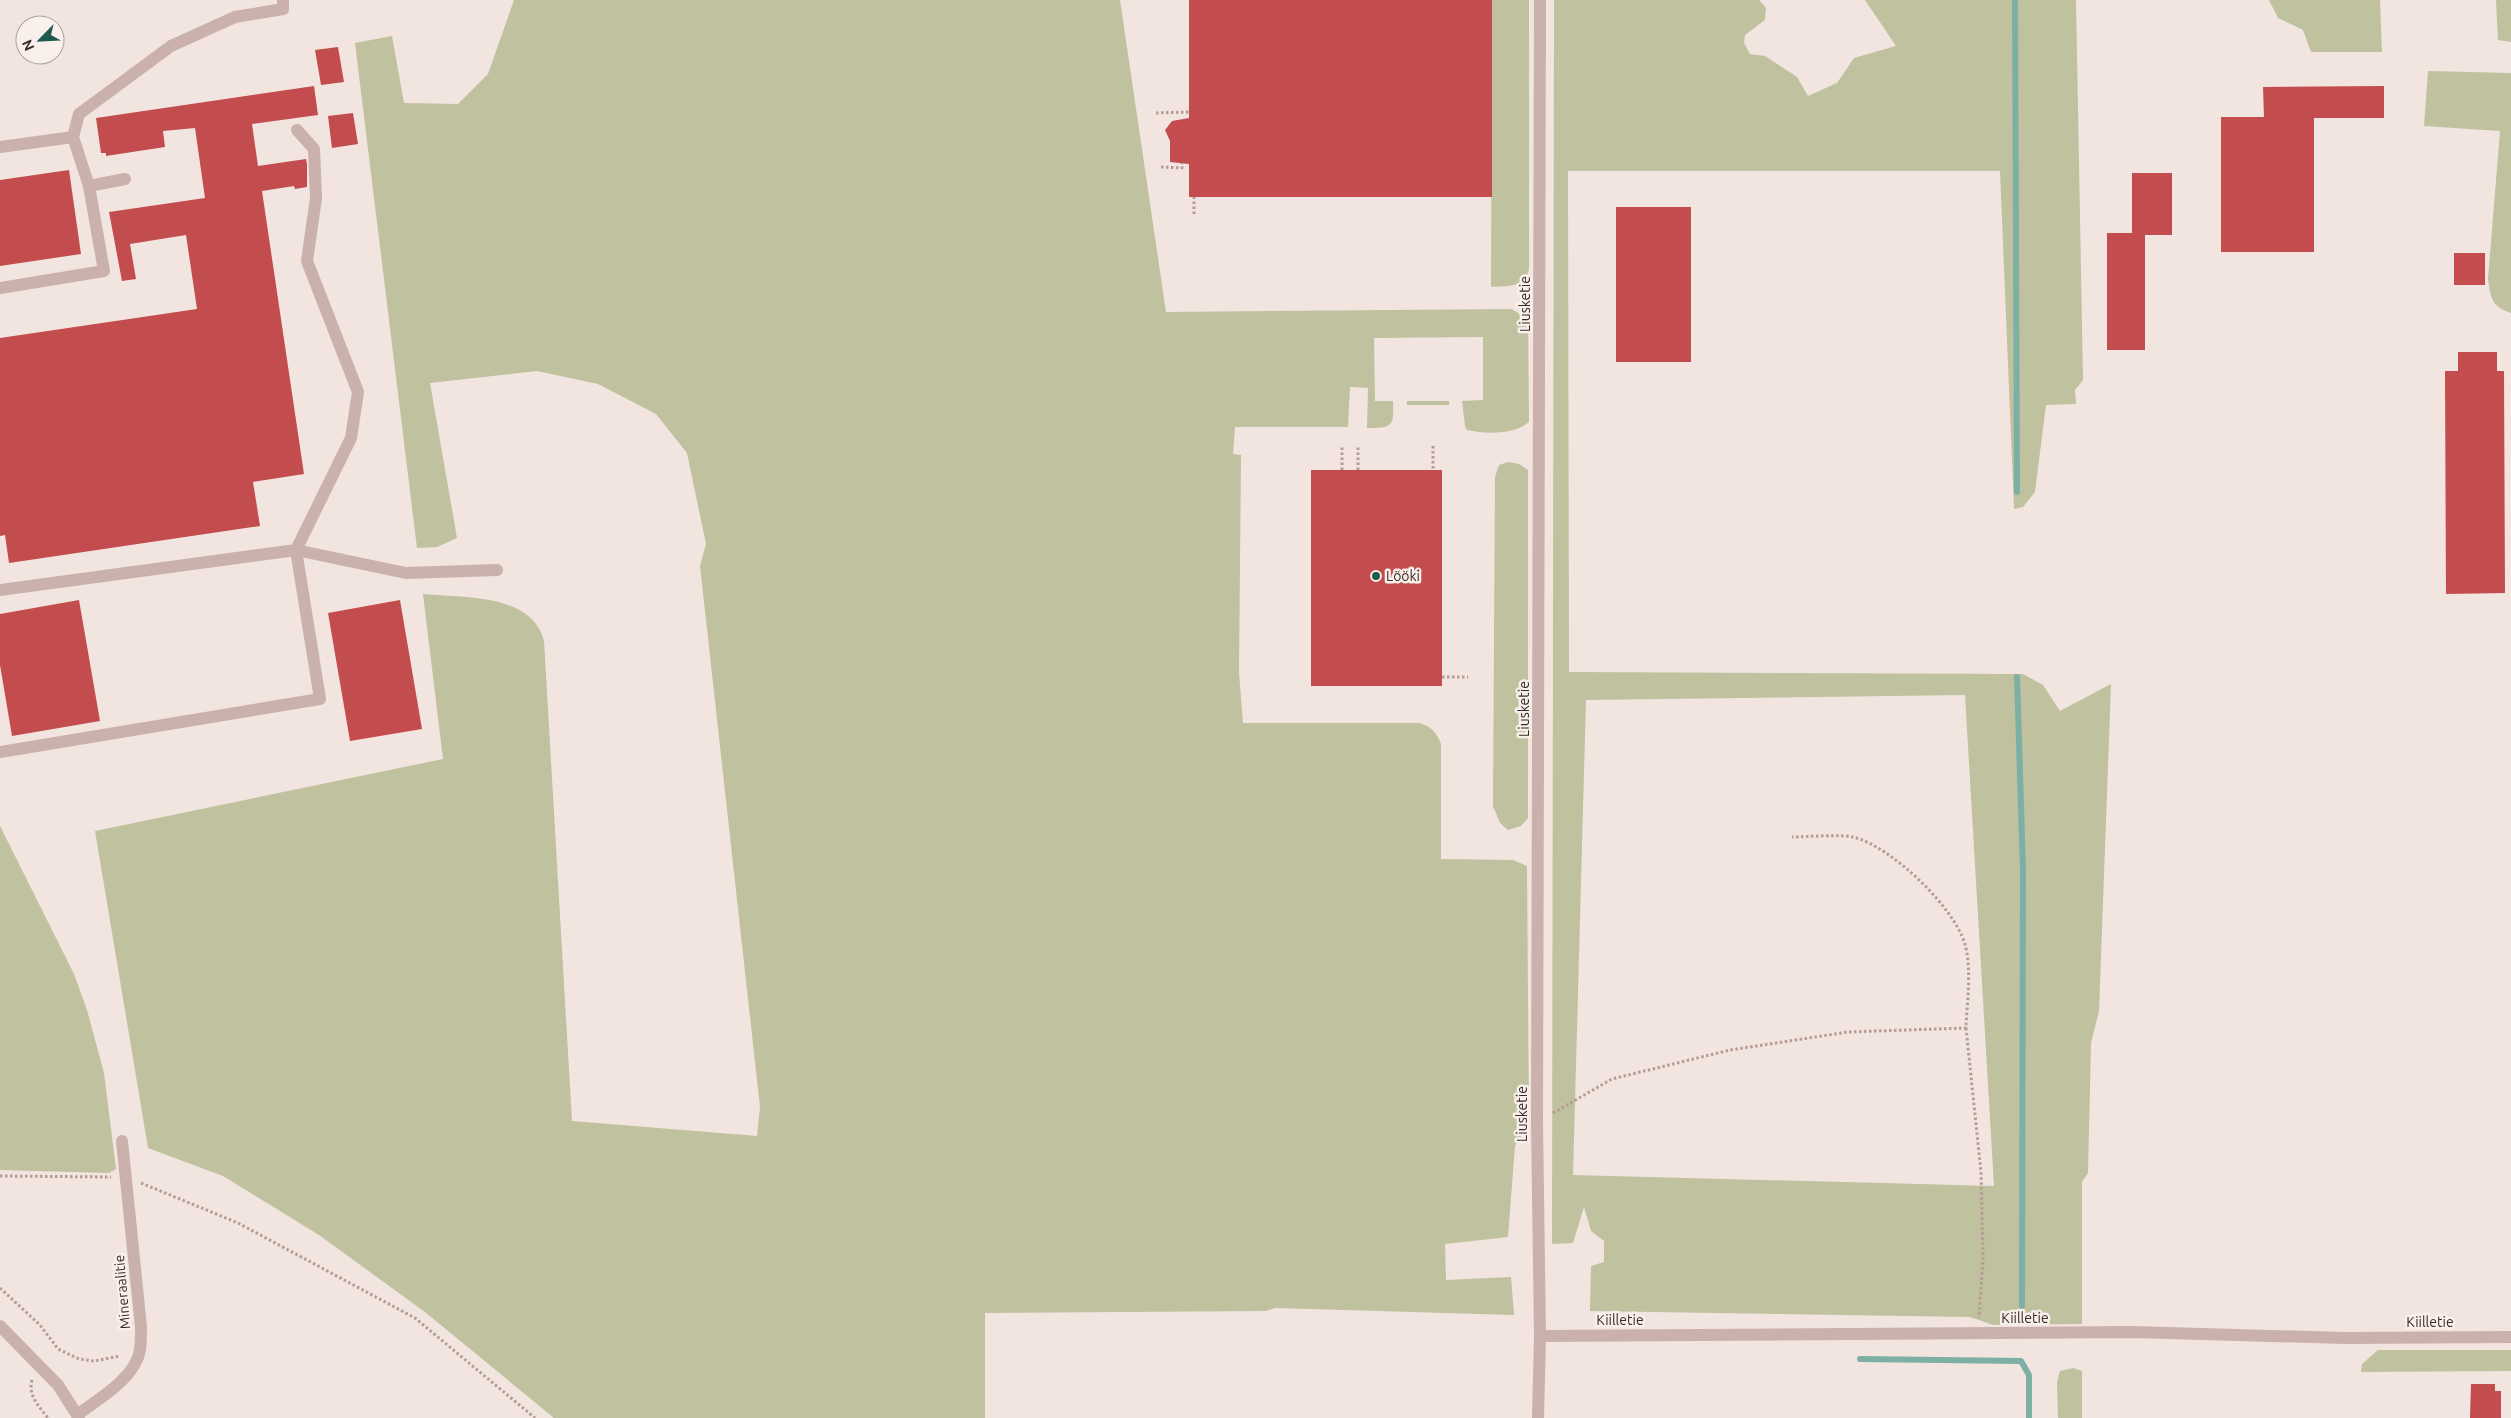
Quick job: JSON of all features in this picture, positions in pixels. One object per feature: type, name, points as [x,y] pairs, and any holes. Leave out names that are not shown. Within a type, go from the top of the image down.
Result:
[{"type":"street","points":[[0,288],[104,271],[89,186],[73,137],[79,114],[171,46],[234,17],[283,10],[283,0]]},
{"type":"street","name":"Liusketie","points":[[1538,1418],[1540,1336],[1537,1122],[1540,0]]},
{"type":"street","points":[[0,752],[320,699],[296,550],[351,438],[358,392],[307,261],[316,198],[314,149],[297,130]]},
{"type":"street","points":[[0,147],[73,137]]},
{"type":"street","points":[[89,186],[126,179]]},
{"type":"street","points":[[0,590],[296,550],[406,574],[497,570]]},
{"type":"street","name":"Mineraalitie","points":[[78,1416],[112,1389],[129,1372],[140,1352],[141,1327],[122,1141]]},
{"type":"street","points":[[0,1326],[58,1385],[78,1416]]},
{"type":"street","name":"Kiilletie","points":[[1540,1336],[2132,1332],[2345,1338],[2511,1338]]},
{"type":"path","points":[[1156,113],[1189,112]]},
{"type":"path","points":[[1161,167],[1182,168],[1182,163]]},
{"type":"path","points":[[1194,197],[1194,214]]},
{"type":"path","points":[[1342,446],[1342,470]]},
{"type":"path","points":[[1358,446],[1358,470]]},
{"type":"path","points":[[1433,446],[1433,470]]},
{"type":"path","points":[[1442,677],[1468,677]]},
{"type":"path","points":[[1792,837],[1853,837],[1896,858],[1935,896],[1957,927],[1965,945],[1968,977],[1966,1028],[1981,1172],[1983,1258],[1978,1334]]},
{"type":"path","points":[[1537,1122],[1612,1079],[1730,1050],[1848,1032],[1966,1028]]},
{"type":"path","points":[[0,1176],[126,1177],[238,1223],[415,1318],[535,1418]]},
{"type":"path","points":[[0,1288],[40,1325],[58,1349],[79,1359],[94,1361],[140,1352]]},
{"type":"green space","points":[[514,0],[1120,0],[1166,312],[1512,309],[1528,320],[1529,422],[1523,426],[1491,433],[1467,430],[1465,426],[1462,401],[1483,400],[1483,337],[1374,338],[1375,401],[1393,401],[1393,416],[1390,424],[1382,427],[1367,428],[1368,388],[1350,387],[1348,427],[1235,427],[1233,454],[1241,455],[1239,672],[1243,723],[1419,723],[1427,726],[1438,736],[1441,744],[1441,859],[1513,860],[1527,866],[1529,1124],[1515,1146],[1508,1237],[1445,1244],[1446,1280],[1511,1277],[1514,1315],[1275,1308],[1266,1311],[985,1313],[985,1418],[554,1418],[425,1312],[319,1235],[223,1176],[148,1148],[95,831],[443,759],[423,594],[476,598],[511,606],[526,614],[537,625],[544,641],[572,1121],[757,1136],[760,1107],[700,566],[706,544],[687,453],[656,414],[598,384],[537,371],[430,383],[457,538],[437,547],[417,548],[355,43],[392,36],[404,103],[458,104],[488,74]]},
{"type":"green space","points":[[1492,0],[1529,0],[1529,268],[1527,275],[1520,283],[1510,286],[1491,287]]},
{"type":"green space","points":[[1554,0],[1759,0],[1766,8],[1765,20],[1745,35],[1744,43],[1750,54],[1765,56],[1797,77],[1808,96],[1837,83],[1854,58],[1896,46],[1865,0],[2076,0],[2083,380],[2075,390],[2076,404],[2046,405],[2035,492],[2023,507],[2014,509],[2000,171],[1568,171],[1569,672],[2023,674],[2043,685],[2060,711],[2111,684],[2099,1011],[2091,1043],[2088,1173],[2082,1182],[2082,1324],[1993,1325],[1970,1317],[1590,1311],[1591,1266],[1604,1262],[1604,1241],[1591,1231],[1584,1207],[1573,1243],[1552,1244]],"holes":[[[1965,695],[1994,1186],[1573,1175],[1586,700]]]},
{"type":"green space","points":[[2269,0],[2380,0],[2382,52],[2311,52],[2303,30],[2278,18]]},
{"type":"green space","points":[[2496,0],[2511,0],[2511,42],[2498,40]]},
{"type":"green space","points":[[2428,71],[2511,73],[2511,313],[2499,307],[2493,300],[2488,279],[2500,131],[2424,126]]},
{"type":"green space","points":[[1407,401],[1449,401],[1449,405],[1407,405]]},
{"type":"green space","points":[[1508,462],[1519,464],[1528,470],[1528,818],[1521,826],[1508,830],[1500,823],[1493,806],[1495,477],[1499,465]]},
{"type":"green space","points":[[0,826],[74,974],[87,1010],[104,1073],[116,1169],[109,1173],[0,1170]]},
{"type":"green space","points":[[2378,1350],[2511,1350],[2511,1371],[2361,1372],[2362,1364]]},
{"type":"green space","points":[[2073,1368],[2082,1371],[2082,1418],[2058,1418],[2057,1382],[2060,1371]]},
{"type":"building","points":[[1189,0],[1492,0],[1492,197],[1189,197],[1189,164],[1170,162],[1170,141],[1165,130],[1172,121],[1189,118]]},
{"type":"building","points":[[338,47],[344,82],[321,85],[315,50]]},
{"type":"building","points":[[314,86],[318,115],[252,124],[258,166],[306,159],[307,165],[307,187],[295,189],[294,186],[262,191],[304,474],[253,482],[260,526],[9,563],[5,535],[0,536],[0,338],[197,309],[186,235],[130,244],[136,279],[122,281],[109,212],[205,198],[195,128],[163,131],[165,147],[106,156],[106,153],[101,153],[96,118]]},
{"type":"building","points":[[2384,86],[2384,118],[2314,118],[2314,252],[2221,252],[2221,117],[2264,117],[2263,87]]},
{"type":"building","points":[[353,113],[358,144],[332,148],[328,116]]},
{"type":"building","points":[[69,170],[81,254],[0,266],[0,180]]},
{"type":"building","points":[[2132,173],[2172,173],[2172,235],[2145,235],[2145,350],[2107,350],[2107,233],[2132,233]]},
{"type":"building","points":[[1616,207],[1691,207],[1691,362],[1616,362]]},
{"type":"building","points":[[2454,253],[2485,253],[2485,285],[2454,285]]},
{"type":"building","points":[[2458,352],[2497,352],[2497,371],[2504,371],[2505,593],[2446,594],[2445,371],[2458,371]]},
{"type":"building","name":"Lööki","points":[[1311,470],[1442,470],[1442,686],[1311,686]]},
{"type":"building","points":[[79,600],[100,721],[12,736],[0,665],[0,614]]},
{"type":"building","points":[[400,600],[422,729],[350,741],[328,613]]},
{"type":"building","points":[[2471,1384],[2495,1384],[2495,1391],[2501,1391],[2501,1418],[2470,1418]]},
{"type":"waterway","points":[[2015,0],[2017,492]]},
{"type":"waterway","points":[[2017,677],[2023,871],[2022,1306]]},
{"type":"waterway","points":[[1860,1359],[2021,1361],[2029,1375],[2029,1418]]},
{"type":"place","name":"Lööki","points":[[1376,576]]}]
